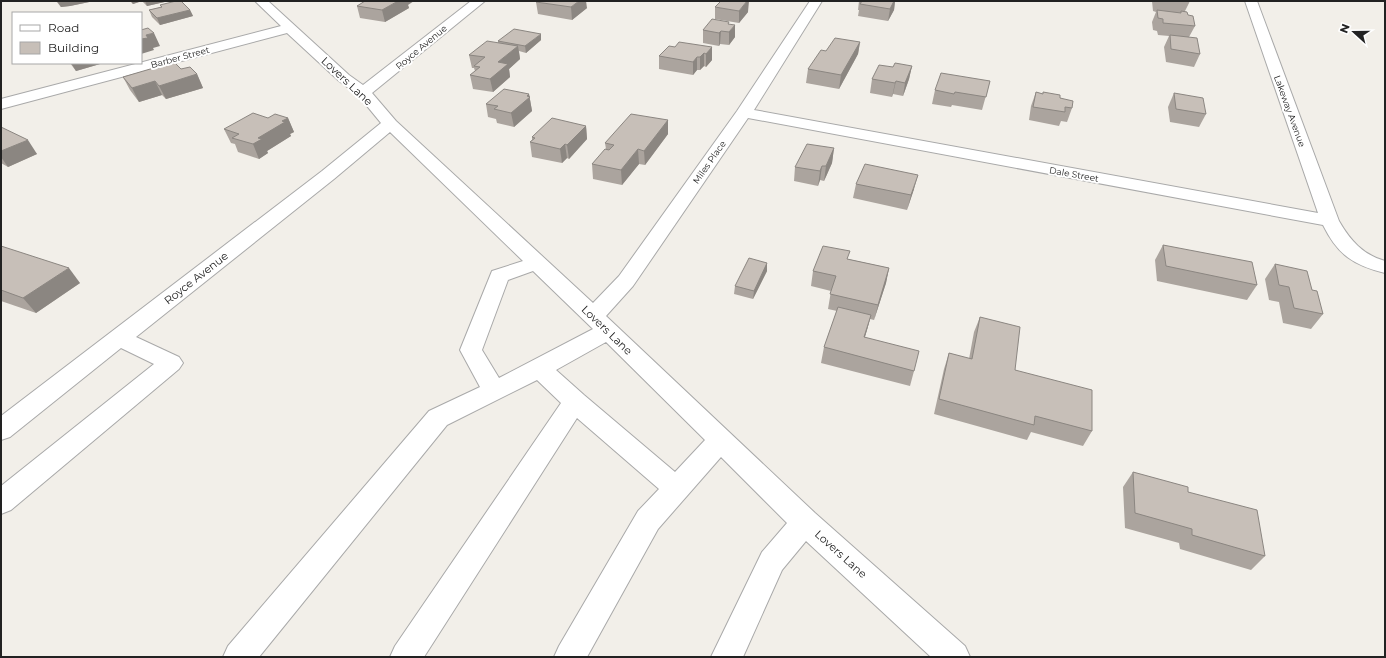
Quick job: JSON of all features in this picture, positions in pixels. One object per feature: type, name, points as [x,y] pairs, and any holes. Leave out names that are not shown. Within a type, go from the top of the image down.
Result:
[{"type":"street","name":"Lovers Lane","points":[[260,1],[344,78],[363,92],[390,124],[601,324],[805,522],[954,657]]},
{"type":"street","name":"Royce Avenue","points":[[363,92],[387,75],[454,19],[479,1]]},
{"type":"street","name":"Miles Place","points":[[239,657],[438,418],[540,368],[601,324],[626,281],[744,113],[816,1]]},
{"type":"street","name":"Lakeway Avenue","points":[[1251,1],[1330,221]]},
{"type":"street","name":"Barber Street","points":[[1,104],[290,28]]},
{"type":"street","name":"Dale Street","points":[[744,113],[1330,221]]},
{"type":"street","name":"Royce Avenue","points":[[6,421],[119,338],[328,175],[390,124]]},
{"type":"street","points":[[1330,221],[1340,240],[1349,251],[1362,260],[1385,267]]},
{"type":"street","points":[[494,391],[471,350],[499,276],[536,263]]},
{"type":"street","points":[[1,502],[171,363],[119,338]]},
{"type":"street","points":[[540,368],[575,402],[677,490]]},
{"type":"street","points":[[406,657],[575,402]]},
{"type":"street","points":[[570,657],[648,520],[677,490],[721,440]]},
{"type":"street","points":[[727,657],[772,561],[805,522]]},
{"type":"building","points":[[181,1],[190,10],[157,18],[149,10],[162,7],[160,5]]},
{"type":"building","points":[[365,1],[398,1],[382,10],[357,6]]},
{"type":"building","points":[[579,1],[571,7],[536,2]]},
{"type":"building","points":[[721,1],[747,1],[739,11],[715,7]]},
{"type":"building","points":[[862,1],[894,1],[890,9],[860,4]]},
{"type":"building","points":[[1157,10],[1181,13],[1181,11],[1187,12],[1188,15],[1193,16],[1195,26],[1163,23],[1163,19],[1158,18]]},
{"type":"building","points":[[712,19],[729,22],[728,24],[735,25],[729,32],[721,31],[719,33],[703,30]]},
{"type":"building","points":[[148,28],[154,33],[146,35],[148,38],[142,39],[142,30]]},
{"type":"building","points":[[514,29],[541,34],[525,46],[498,41]]},
{"type":"building","points":[[1170,35],[1197,38],[1200,54],[1171,49]]},
{"type":"building","points":[[835,38],[860,42],[841,75],[808,69],[821,50],[826,51]]},
{"type":"building","points":[[487,41],[518,46],[498,62],[508,64],[490,79],[470,75],[480,67],[474,66],[485,57],[469,55]]},
{"type":"building","points":[[679,42],[712,47],[706,54],[704,53],[700,57],[697,57],[693,62],[659,56],[669,46],[675,47]]},
{"type":"building","points":[[174,62],[181,69],[190,67],[197,74],[159,86],[155,81],[132,88],[123,77]]},
{"type":"building","points":[[895,63],[912,66],[905,83],[896,81],[895,83],[872,79],[879,65],[893,67]]},
{"type":"building","points":[[941,73],[990,81],[986,97],[955,92],[954,94],[935,90]]},
{"type":"building","points":[[504,89],[529,94],[527,96],[530,97],[511,113],[494,109],[498,106],[486,104]]},
{"type":"building","points":[[1036,92],[1060,95],[1060,98],[1073,101],[1072,108],[1065,107],[1065,112],[1033,107]]},
{"type":"building","points":[[1174,93],[1203,98],[1206,114],[1176,109]]},
{"type":"building","points":[[253,113],[268,118],[275,114],[288,118],[282,121],[285,122],[258,138],[262,139],[253,144],[232,138],[239,134],[224,129]]},
{"type":"building","points":[[631,114],[668,120],[644,151],[638,149],[621,170],[592,164],[605,149],[609,150],[614,145],[605,143]]},
{"type":"building","points":[[552,118],[586,126],[567,145],[565,144],[560,149],[530,142],[535,138],[532,137]]},
{"type":"building","points":[[1,127],[28,140],[1,151]]},
{"type":"building","points":[[807,144],[834,148],[826,166],[822,166],[820,171],[795,167]]},
{"type":"building","points":[[865,164],[918,175],[911,195],[856,184]]},
{"type":"building","points":[[1163,245],[1252,262],[1257,285],[1166,266]]},
{"type":"building","points":[[1,246],[69,268],[23,298],[1,290]]},
{"type":"building","points":[[823,246],[850,251],[847,259],[889,268],[878,305],[830,294],[836,276],[813,271]]},
{"type":"building","points":[[749,258],[767,263],[754,291],[735,286]]},
{"type":"building","points":[[1275,264],[1307,271],[1312,290],[1317,291],[1323,314],[1294,308],[1289,287],[1279,285]]},
{"type":"building","points":[[838,307],[871,315],[864,337],[919,351],[914,371],[824,347]]},
{"type":"building","points":[[980,317],[1020,327],[1015,370],[1092,390],[1092,431],[1035,416],[1034,425],[939,399],[949,353],[972,359]]},
{"type":"building","points":[[1133,472],[1188,487],[1188,492],[1257,510],[1265,556],[1192,535],[1192,529],[1135,513]]}]
